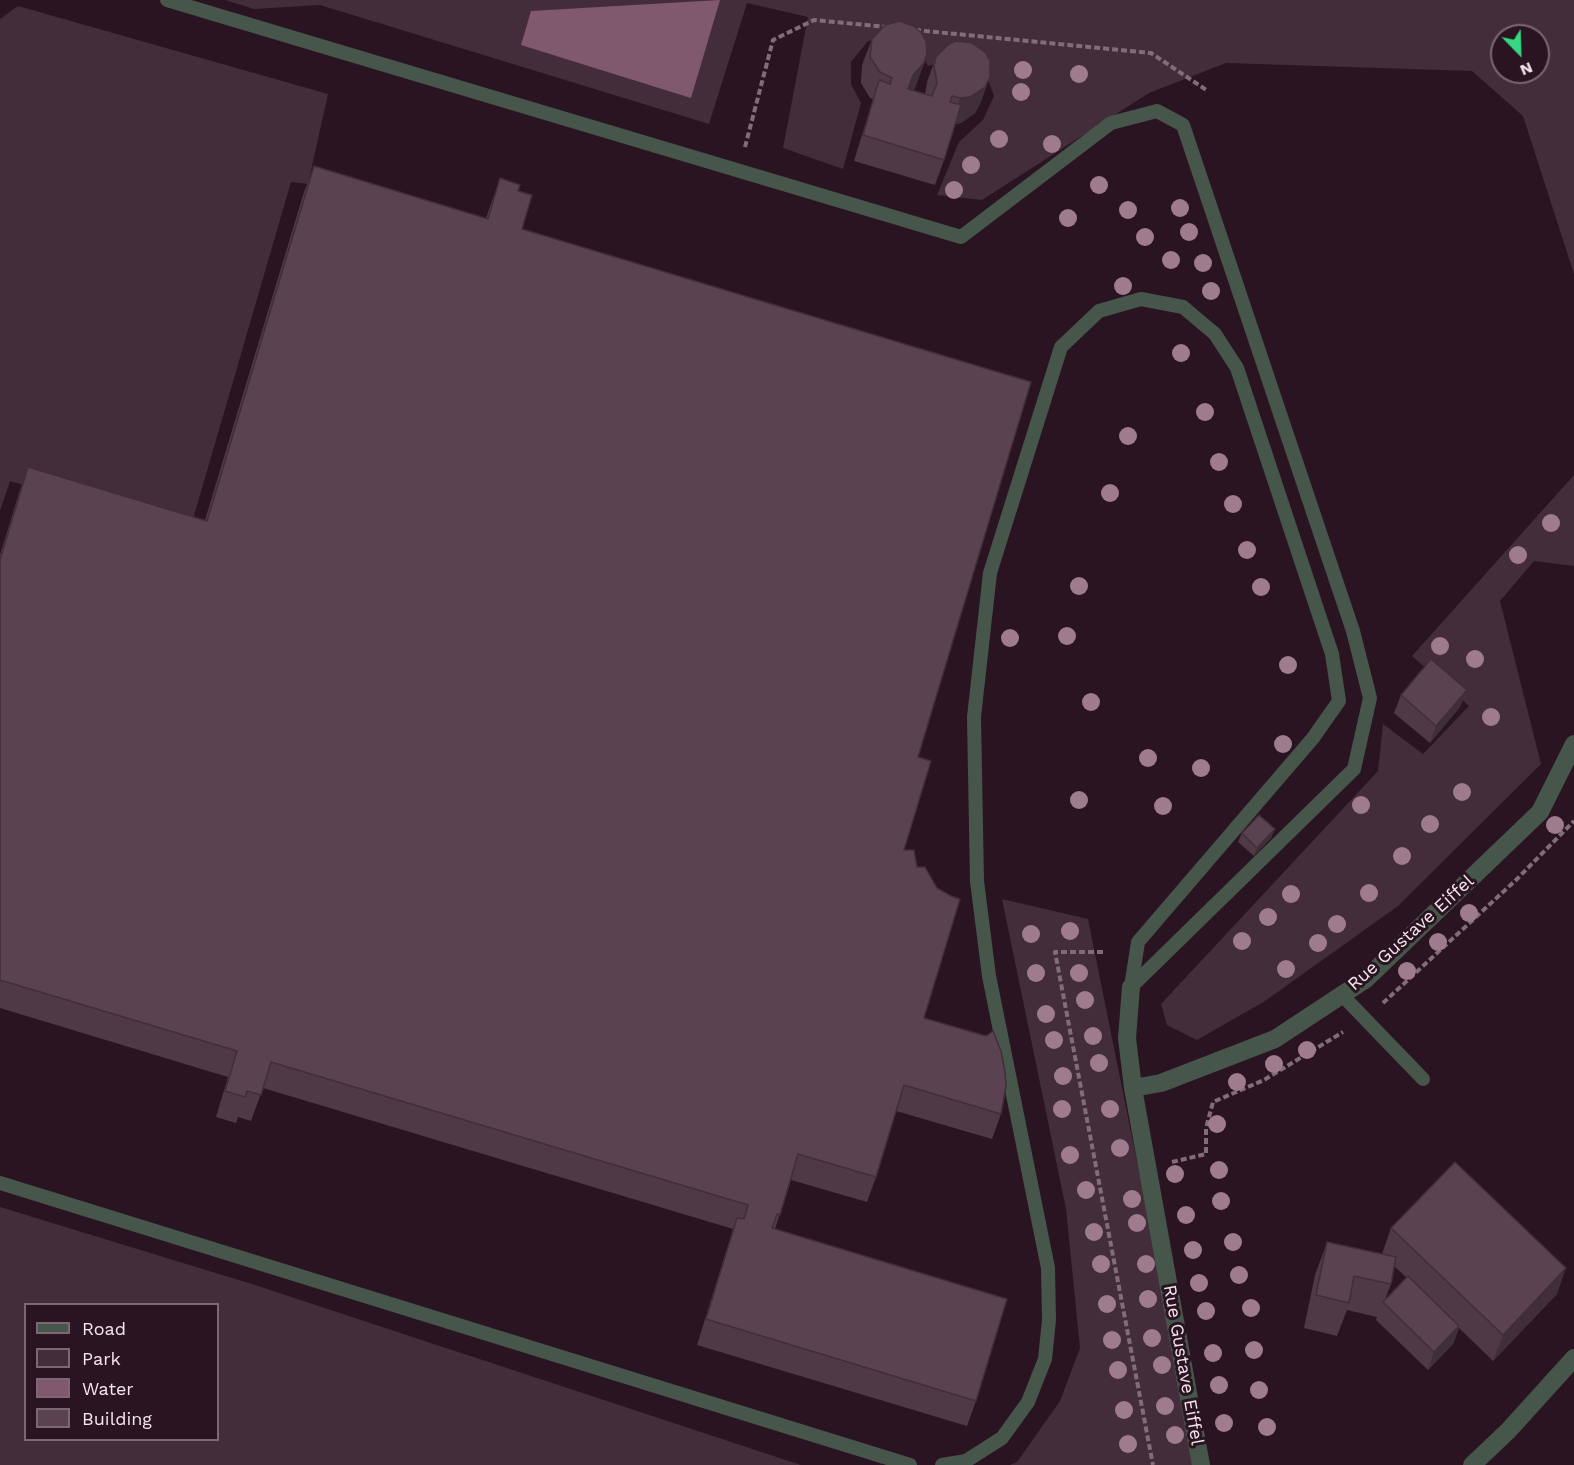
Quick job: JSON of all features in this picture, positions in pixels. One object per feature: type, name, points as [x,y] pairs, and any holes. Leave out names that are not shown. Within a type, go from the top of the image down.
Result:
[{"type":"street","name":"Rue Gustave Eiffel","points":[[1133,1088],[1161,1083],[1275,1039],[1366,979],[1540,812],[1574,744]]},
{"type":"street","name":"Rue Gustave Eiffel","points":[[1131,987],[1127,1038],[1133,1088],[1201,1465]]},
{"type":"street","points":[[1472,1465],[1508,1431],[1574,1358]]},
{"type":"lane","points":[[167,0],[961,237],[1111,123],[1157,111],[1183,125],[1353,631],[1370,698],[1354,769],[1131,987]]},
{"type":"lane","points":[[942,1465],[966,1461],[1002,1438],[1028,1402],[1041,1370],[1045,1359],[1049,1320],[1048,1268],[989,976],[977,881],[974,717],[990,573],[1061,347],[1098,311],[1141,299],[1183,307],[1215,334],[1237,368],[1332,654],[1339,701],[1313,738],[1138,942],[1131,987]]},
{"type":"lane","points":[[1342,995],[1423,1079]]},
{"type":"lane","points":[[0,1183],[910,1465]]},
{"type":"path","points":[[739,171],[773,40],[814,20],[896,28]]},
{"type":"path","points":[[907,29],[1151,53],[1208,91]]},
{"type":"path","points":[[1103,952],[1055,952],[1153,1465]]},
{"type":"green space","points":[[225,0],[1574,0],[1574,274],[1523,116],[1472,71],[1226,63],[1149,93],[982,200],[937,195],[959,142],[983,120],[994,96],[983,66],[955,58],[928,66],[919,50],[899,38],[868,41],[851,62],[851,84],[861,103],[843,169],[783,148],[808,17],[747,3],[709,124],[320,5],[254,9]]},
{"type":"green space","points":[[18,6],[328,94],[308,184],[291,182],[189,533],[10,481],[0,511],[0,19]]},
{"type":"green space","points":[[1574,475],[1574,566],[1534,561],[1500,601],[1541,764],[1398,906],[1265,1001],[1197,1040],[1167,1025],[1161,1004],[1378,771],[1383,724],[1423,754],[1469,706],[1412,656]]},
{"type":"green space","points":[[1002,899],[1088,919],[1198,1465],[1010,1465],[1017,1462],[1060,1401],[1080,1348],[1066,1209]]},
{"type":"green space","points":[[0,1207],[255,1285],[801,1465],[0,1465]]},
{"type":"water","points":[[720,0],[691,98],[521,45],[531,11]]},
{"type":"building","points":[[900,21],[921,32],[926,41],[927,53],[924,63],[913,75],[908,89],[932,96],[937,83],[934,66],[936,57],[949,44],[956,41],[972,43],[986,53],[990,61],[990,77],[985,87],[970,97],[952,96],[950,102],[961,105],[944,160],[863,135],[879,80],[890,84],[892,78],[880,72],[870,57],[872,39],[885,25]]},
{"type":"building","points":[[314,166],[488,219],[500,178],[520,185],[518,191],[532,195],[522,229],[1031,382],[918,757],[931,761],[904,850],[914,850],[917,867],[925,867],[937,888],[960,899],[924,1018],[986,1036],[993,1031],[1001,1051],[1005,1072],[1006,1086],[1001,1114],[904,1085],[876,1177],[798,1154],[780,1215],[777,1214],[772,1228],[1007,1299],[976,1401],[706,1319],[737,1218],[744,1219],[748,1205],[271,1062],[261,1095],[247,1091],[245,1097],[225,1091],[237,1051],[0,980],[0,560],[28,467],[207,521]]},
{"type":"building","points":[[1431,659],[1467,690],[1436,726],[1401,695]]},
{"type":"building","points":[[1259,815],[1275,829],[1257,848],[1242,833]]},
{"type":"building","points":[[1455,1162],[1566,1268],[1503,1335],[1391,1228]]},
{"type":"building","points":[[1327,1242],[1396,1257],[1391,1284],[1354,1276],[1349,1303],[1316,1295]]},
{"type":"building","points":[[1408,1276],[1459,1326],[1434,1352],[1383,1302]]}]
